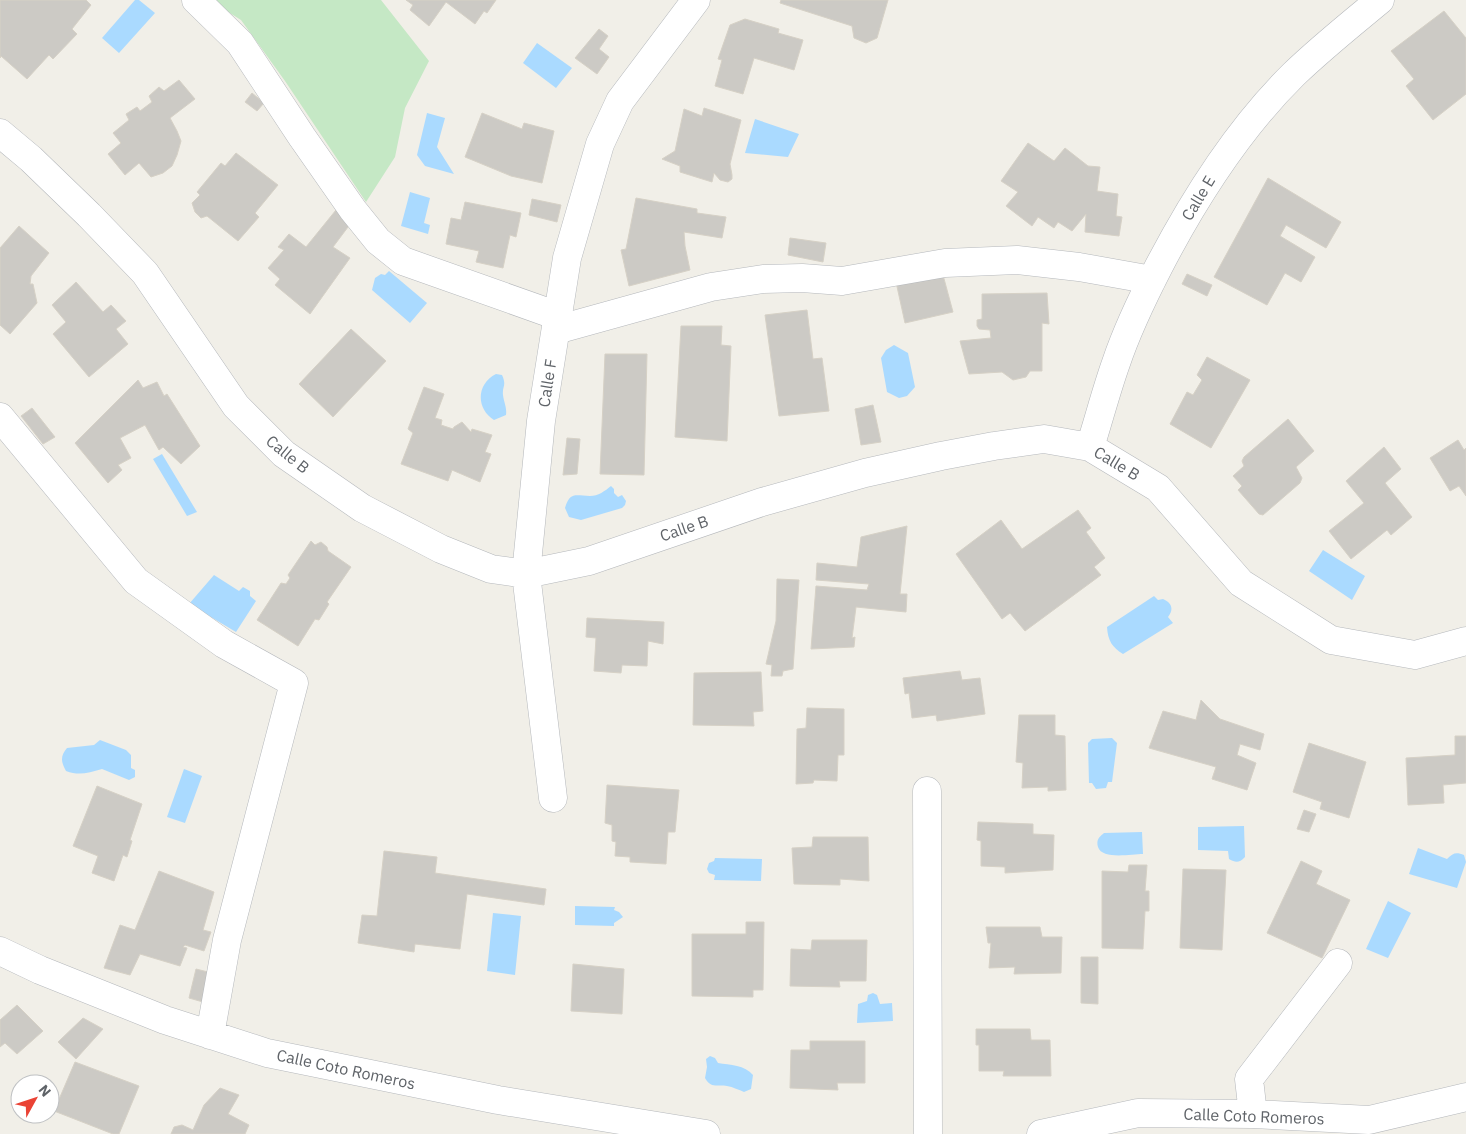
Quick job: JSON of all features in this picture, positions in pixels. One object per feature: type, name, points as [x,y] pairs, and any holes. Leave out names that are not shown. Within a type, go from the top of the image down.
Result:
[{"type":"street","points":[[196,0],[240,43],[302,137],[353,210],[378,241],[403,261],[557,323],[711,287],[763,279],[802,278],[842,281],[945,263],[1017,260],[1079,266],[1152,280]]},
{"type":"street","name":"Calle F","points":[[553,798],[526,574],[542,421],[567,258],[600,144],[620,101],[696,0]]},
{"type":"street","name":"Calle E","points":[[1090,447],[1116,362],[1152,280],[1214,170],[1257,115],[1293,75],[1380,0]]},
{"type":"street","name":"Calle B","points":[[0,133],[31,159],[90,215],[145,273],[236,406],[284,454],[362,508],[441,549],[491,569],[526,574],[589,561],[762,502],[865,473],[941,456],[1044,439],[1090,447],[1158,488],[1240,582],[1331,640],[1415,655],[1466,641]]},
{"type":"street","points":[[0,417],[136,581],[224,644],[294,682],[227,940],[210,1035]]},
{"type":"street","points":[[927,791],[928,1134]]},
{"type":"street","name":"Calle Coto Romeros","points":[[0,951],[40,970],[165,1020],[267,1053],[498,1100],[706,1134]]},
{"type":"street","points":[[1253,1114],[1249,1080],[1338,963]]},
{"type":"street","name":"Calle Coto Romeros","points":[[1041,1134],[1138,1113],[1253,1114],[1369,1120],[1466,1097]]},
{"type":"green space","points":[[209,0],[381,0],[429,61],[405,108],[395,157],[366,202],[285,81],[241,20]]},
{"type":"water","points":[[135,0],[139,0],[155,13],[119,53],[102,38]]},
{"type":"water","points":[[537,43],[572,68],[556,88],[523,63]]},
{"type":"water","points":[[427,113],[445,118],[437,147],[454,174],[425,166],[417,155]]},
{"type":"water","points":[[755,119],[799,134],[788,157],[745,153]]},
{"type":"water","points":[[410,192],[430,198],[424,223],[430,225],[428,234],[401,226]]},
{"type":"water","points":[[389,271],[427,303],[410,323],[372,290],[375,278],[381,274],[385,275]]},
{"type":"water","points":[[894,345],[908,353],[915,387],[907,396],[899,398],[887,392],[881,358],[886,350]]},
{"type":"water","points":[[496,374],[502,375],[503,379],[506,415],[494,420],[484,410],[481,397],[485,384],[489,378]]},
{"type":"water","points":[[162,454],[197,512],[187,516],[153,459]]},
{"type":"water","points":[[611,486],[618,497],[622,495],[626,501],[622,508],[581,520],[569,517],[565,508],[571,497],[577,495],[596,495]]},
{"type":"water","points":[[1323,550],[1365,576],[1352,600],[1309,571]]},
{"type":"water","points":[[214,575],[239,591],[243,587],[250,591],[250,596],[256,601],[236,632],[189,604]]},
{"type":"water","points":[[1154,596],[1158,600],[1163,599],[1170,604],[1171,611],[1168,617],[1173,623],[1123,654],[1111,643],[1107,627]]},
{"type":"water","points":[[1112,738],[1117,743],[1112,782],[1108,782],[1106,788],[1096,789],[1092,783],[1089,783],[1088,743],[1092,739]]},
{"type":"water","points":[[100,740],[126,750],[131,755],[131,768],[135,770],[135,777],[129,780],[102,769],[79,774],[66,771],[62,759],[67,748],[94,745]]},
{"type":"water","points":[[184,769],[202,776],[185,823],[167,817]]},
{"type":"water","points":[[1244,826],[1245,857],[1241,860],[1236,862],[1229,859],[1228,851],[1198,850],[1198,827]]},
{"type":"water","points":[[1142,832],[1143,854],[1111,855],[1105,854],[1098,847],[1098,839],[1104,833]]},
{"type":"water","points":[[1418,848],[1447,859],[1455,854],[1464,855],[1466,862],[1457,888],[1409,874]]},
{"type":"water","points":[[715,858],[762,859],[761,881],[714,880],[715,875],[709,873],[707,869],[709,863],[714,861]]},
{"type":"water","points":[[1388,901],[1411,913],[1388,958],[1366,949]]},
{"type":"water","points":[[575,906],[615,907],[614,910],[623,917],[614,923],[614,926],[575,925]]},
{"type":"water","points":[[493,913],[521,916],[515,975],[487,971]]},
{"type":"water","points":[[873,993],[877,995],[880,1004],[892,1003],[893,1021],[857,1023],[858,1004],[867,1001],[868,995]]},
{"type":"water","points":[[710,1056],[715,1058],[718,1063],[737,1066],[750,1072],[753,1075],[751,1089],[744,1092],[729,1086],[710,1084],[705,1078],[706,1059]]},
{"type":"building","points":[[0,0],[86,0],[91,5],[72,29],[77,34],[53,59],[49,55],[27,79],[1,56],[0,58]]},
{"type":"building","points":[[406,0],[496,0],[487,13],[484,11],[475,24],[446,2],[429,26],[410,10],[413,5]]},
{"type":"building","points":[[781,0],[888,0],[877,38],[866,43],[854,38],[852,26],[780,3]]},
{"type":"building","points":[[1444,11],[1466,38],[1466,94],[1433,120],[1406,86],[1414,79],[1391,51]]},
{"type":"building","points":[[745,19],[779,29],[778,33],[803,40],[794,70],[754,58],[743,94],[715,86],[722,60],[718,59],[730,25]]},
{"type":"building","points":[[599,29],[608,36],[599,49],[609,57],[597,74],[575,58]]},
{"type":"building","points":[[179,80],[195,99],[170,118],[181,141],[172,166],[163,173],[151,177],[139,163],[125,175],[108,154],[121,143],[113,133],[129,120],[126,114],[137,107],[140,111],[152,102],[149,96],[159,87],[164,91]]},
{"type":"building","points":[[252,93],[264,103],[257,111],[245,102]]},
{"type":"building","points":[[704,108],[741,120],[730,164],[732,179],[728,182],[720,180],[714,173],[712,182],[680,172],[680,166],[662,159],[675,151],[684,109],[702,116]]},
{"type":"building","points":[[482,113],[522,129],[524,123],[554,131],[542,183],[511,176],[465,157]]},
{"type":"building","points":[[1028,143],[1054,161],[1065,148],[1088,166],[1100,167],[1097,191],[1118,194],[1116,216],[1122,217],[1119,236],[1085,232],[1086,214],[1072,231],[1058,222],[1054,228],[1038,217],[1032,226],[1006,206],[1018,192],[1001,181]]},
{"type":"building","points":[[236,153],[278,185],[255,213],[259,217],[238,241],[207,216],[201,218],[195,212],[192,203],[200,195],[197,192],[221,163],[225,166]]},
{"type":"building","points":[[1268,178],[1341,222],[1326,248],[1286,225],[1280,236],[1315,257],[1301,282],[1285,273],[1267,305],[1214,277]]},
{"type":"building","points":[[636,198],[697,209],[697,213],[726,217],[722,238],[684,232],[690,270],[629,286],[621,250],[626,249]]},
{"type":"building","points":[[532,199],[561,205],[557,222],[529,215]]},
{"type":"building","points":[[465,202],[521,213],[516,237],[510,235],[503,268],[476,262],[479,251],[446,244],[451,218],[461,220]]},
{"type":"building","points":[[336,210],[351,223],[333,247],[350,258],[310,314],[275,285],[280,279],[268,268],[284,250],[278,247],[289,234],[306,247]]},
{"type":"building","points":[[19,226],[49,253],[31,276],[30,284],[33,284],[37,303],[10,334],[0,325],[0,248]]},
{"type":"building","points":[[790,238],[826,243],[823,262],[788,255]]},
{"type":"building","points":[[1187,274],[1212,285],[1207,296],[1182,284]]},
{"type":"building","points":[[943,275],[953,312],[905,323],[896,282]]},
{"type":"building","points":[[76,282],[103,312],[111,305],[126,321],[116,329],[128,344],[89,377],[53,334],[66,322],[52,305]]},
{"type":"building","points":[[1047,293],[1049,324],[1042,323],[1042,371],[1030,371],[1026,377],[1013,380],[1002,372],[969,374],[960,341],[991,338],[990,330],[979,329],[977,326],[977,320],[982,319],[982,294]]},
{"type":"building","points":[[807,310],[813,359],[822,358],[829,411],[779,416],[765,315]]},
{"type":"building","points":[[681,326],[722,326],[721,345],[731,346],[727,441],[675,437]]},
{"type":"building","points":[[351,329],[386,361],[333,417],[299,384]]},
{"type":"building","points":[[605,354],[647,354],[644,475],[600,474]]},
{"type":"building","points":[[1207,357],[1250,380],[1211,448],[1170,424],[1187,392],[1193,395],[1202,380],[1197,375]]},
{"type":"building","points":[[138,380],[143,388],[157,382],[164,396],[167,394],[200,446],[181,464],[163,447],[159,450],[145,425],[120,438],[131,458],[118,465],[122,470],[108,483],[75,443]]},
{"type":"building","points":[[424,387],[444,394],[435,418],[442,420],[441,425],[453,429],[462,422],[471,432],[472,429],[492,435],[485,452],[491,454],[480,482],[452,470],[448,481],[401,464],[413,433],[408,429]]},
{"type":"building","points":[[873,405],[881,442],[861,445],[855,409]]},
{"type":"building","points":[[32,408],[55,437],[43,444],[21,416]]},
{"type":"building","points":[[1288,419],[1314,451],[1296,467],[1302,478],[1300,483],[1263,515],[1259,514],[1238,490],[1242,486],[1233,476],[1244,466],[1242,461],[1244,457]]},
{"type":"building","points":[[567,438],[580,439],[577,474],[563,475]]},
{"type":"building","points":[[1458,440],[1464,450],[1466,448],[1466,496],[1459,486],[1450,491],[1430,458]]},
{"type":"building","points":[[1384,447],[1401,469],[1385,483],[1412,517],[1391,535],[1387,530],[1351,559],[1329,531],[1364,503],[1346,481]]},
{"type":"building","points":[[1078,510],[1091,528],[1086,532],[1105,558],[1094,567],[1101,575],[1025,631],[1010,613],[1002,619],[956,554],[1001,520],[1022,549]]},
{"type":"building","points":[[907,526],[900,594],[907,594],[906,612],[856,607],[852,638],[855,637],[854,647],[811,649],[816,586],[867,590],[869,584],[816,580],[817,563],[857,567],[861,537]]},
{"type":"building","points":[[311,541],[315,545],[321,542],[327,547],[328,551],[351,567],[327,602],[329,604],[319,620],[315,619],[298,646],[257,620],[281,583],[286,584],[290,578],[288,575]]},
{"type":"building","points":[[777,579],[799,580],[793,669],[783,671],[782,676],[771,676],[772,665],[766,664],[776,621]]},
{"type":"building","points":[[587,618],[664,622],[663,644],[648,641],[647,666],[622,665],[621,673],[594,671],[596,638],[586,637]]},
{"type":"building","points":[[960,671],[962,680],[980,678],[985,714],[937,721],[936,715],[912,718],[909,693],[905,694],[903,678]]},
{"type":"building","points":[[761,672],[763,711],[753,712],[754,726],[693,725],[694,673]]},
{"type":"building","points":[[1201,700],[1220,719],[1264,734],[1260,750],[1240,744],[1237,755],[1256,763],[1247,790],[1212,779],[1216,767],[1149,748],[1163,711],[1196,720]]},
{"type":"building","points":[[807,708],[844,709],[844,755],[838,755],[837,781],[814,780],[813,783],[796,784],[797,729],[806,728]]},
{"type":"building","points":[[1019,715],[1055,715],[1055,735],[1065,736],[1066,790],[1048,791],[1048,787],[1022,788],[1023,763],[1016,762]]},
{"type":"building","points":[[1455,736],[1466,736],[1466,783],[1443,785],[1444,803],[1408,805],[1406,758],[1455,755]]},
{"type":"building","points":[[1309,743],[1366,762],[1349,818],[1320,809],[1322,802],[1293,792]]},
{"type":"building","points":[[607,785],[679,790],[675,832],[668,832],[666,864],[630,862],[630,857],[615,856],[616,842],[612,841],[612,825],[605,823]]},
{"type":"building","points":[[97,786],[142,804],[130,840],[132,841],[127,857],[123,855],[114,881],[92,873],[98,856],[73,846]]},
{"type":"building","points":[[1304,810],[1316,814],[1309,832],[1297,829]]},
{"type":"building","points":[[978,822],[1033,824],[1033,834],[1054,835],[1053,870],[1005,873],[1005,867],[981,866],[981,841],[977,840]]},
{"type":"building","points":[[813,837],[868,837],[869,881],[840,879],[840,885],[794,884],[792,848],[812,847]]},
{"type":"building","points":[[384,851],[437,857],[435,873],[546,889],[544,905],[467,894],[460,949],[415,944],[414,952],[358,943],[362,915],[377,916]]},
{"type":"building","points":[[1301,861],[1322,871],[1316,884],[1350,900],[1322,958],[1267,933]]},
{"type":"building","points":[[1129,865],[1147,865],[1145,891],[1149,891],[1149,911],[1145,911],[1143,949],[1102,948],[1102,871],[1128,872]]},
{"type":"building","points":[[1183,869],[1226,870],[1222,950],[1180,948]]},
{"type":"building","points":[[159,871],[214,892],[203,930],[211,932],[204,951],[185,945],[183,947],[187,948],[180,966],[140,954],[130,975],[104,968],[120,925],[135,930]]},
{"type":"building","points":[[746,922],[764,922],[763,990],[753,990],[753,997],[692,996],[692,934],[746,934]]},
{"type":"building","points":[[986,927],[1040,927],[1042,937],[1062,937],[1061,973],[1014,974],[1015,967],[989,968],[991,943],[988,943]]},
{"type":"building","points":[[812,940],[867,940],[866,981],[839,981],[840,987],[790,986],[791,949],[811,950]]},
{"type":"building","points":[[1081,957],[1098,957],[1098,1004],[1081,1003]]},
{"type":"building","points":[[573,964],[624,969],[622,1014],[571,1011]]},
{"type":"building","points":[[196,969],[216,974],[210,1004],[189,998]]},
{"type":"building","points":[[17,1005],[43,1031],[17,1054],[5,1043],[0,1047],[0,1020]]},
{"type":"building","points":[[83,1018],[103,1029],[76,1059],[58,1042]]},
{"type":"building","points":[[976,1029],[1030,1029],[1031,1040],[1050,1040],[1051,1076],[1003,1076],[1004,1071],[979,1071],[979,1045],[976,1045]]},
{"type":"building","points":[[810,1041],[865,1041],[865,1083],[837,1083],[838,1090],[790,1088],[791,1050],[810,1050]]},
{"type":"building","points":[[75,1062],[139,1086],[119,1134],[113,1134],[60,1113],[60,1097]]},
{"type":"building","points":[[220,1088],[239,1095],[228,1114],[249,1125],[245,1134],[171,1134],[174,1127],[182,1125],[193,1130],[204,1105]]}]
